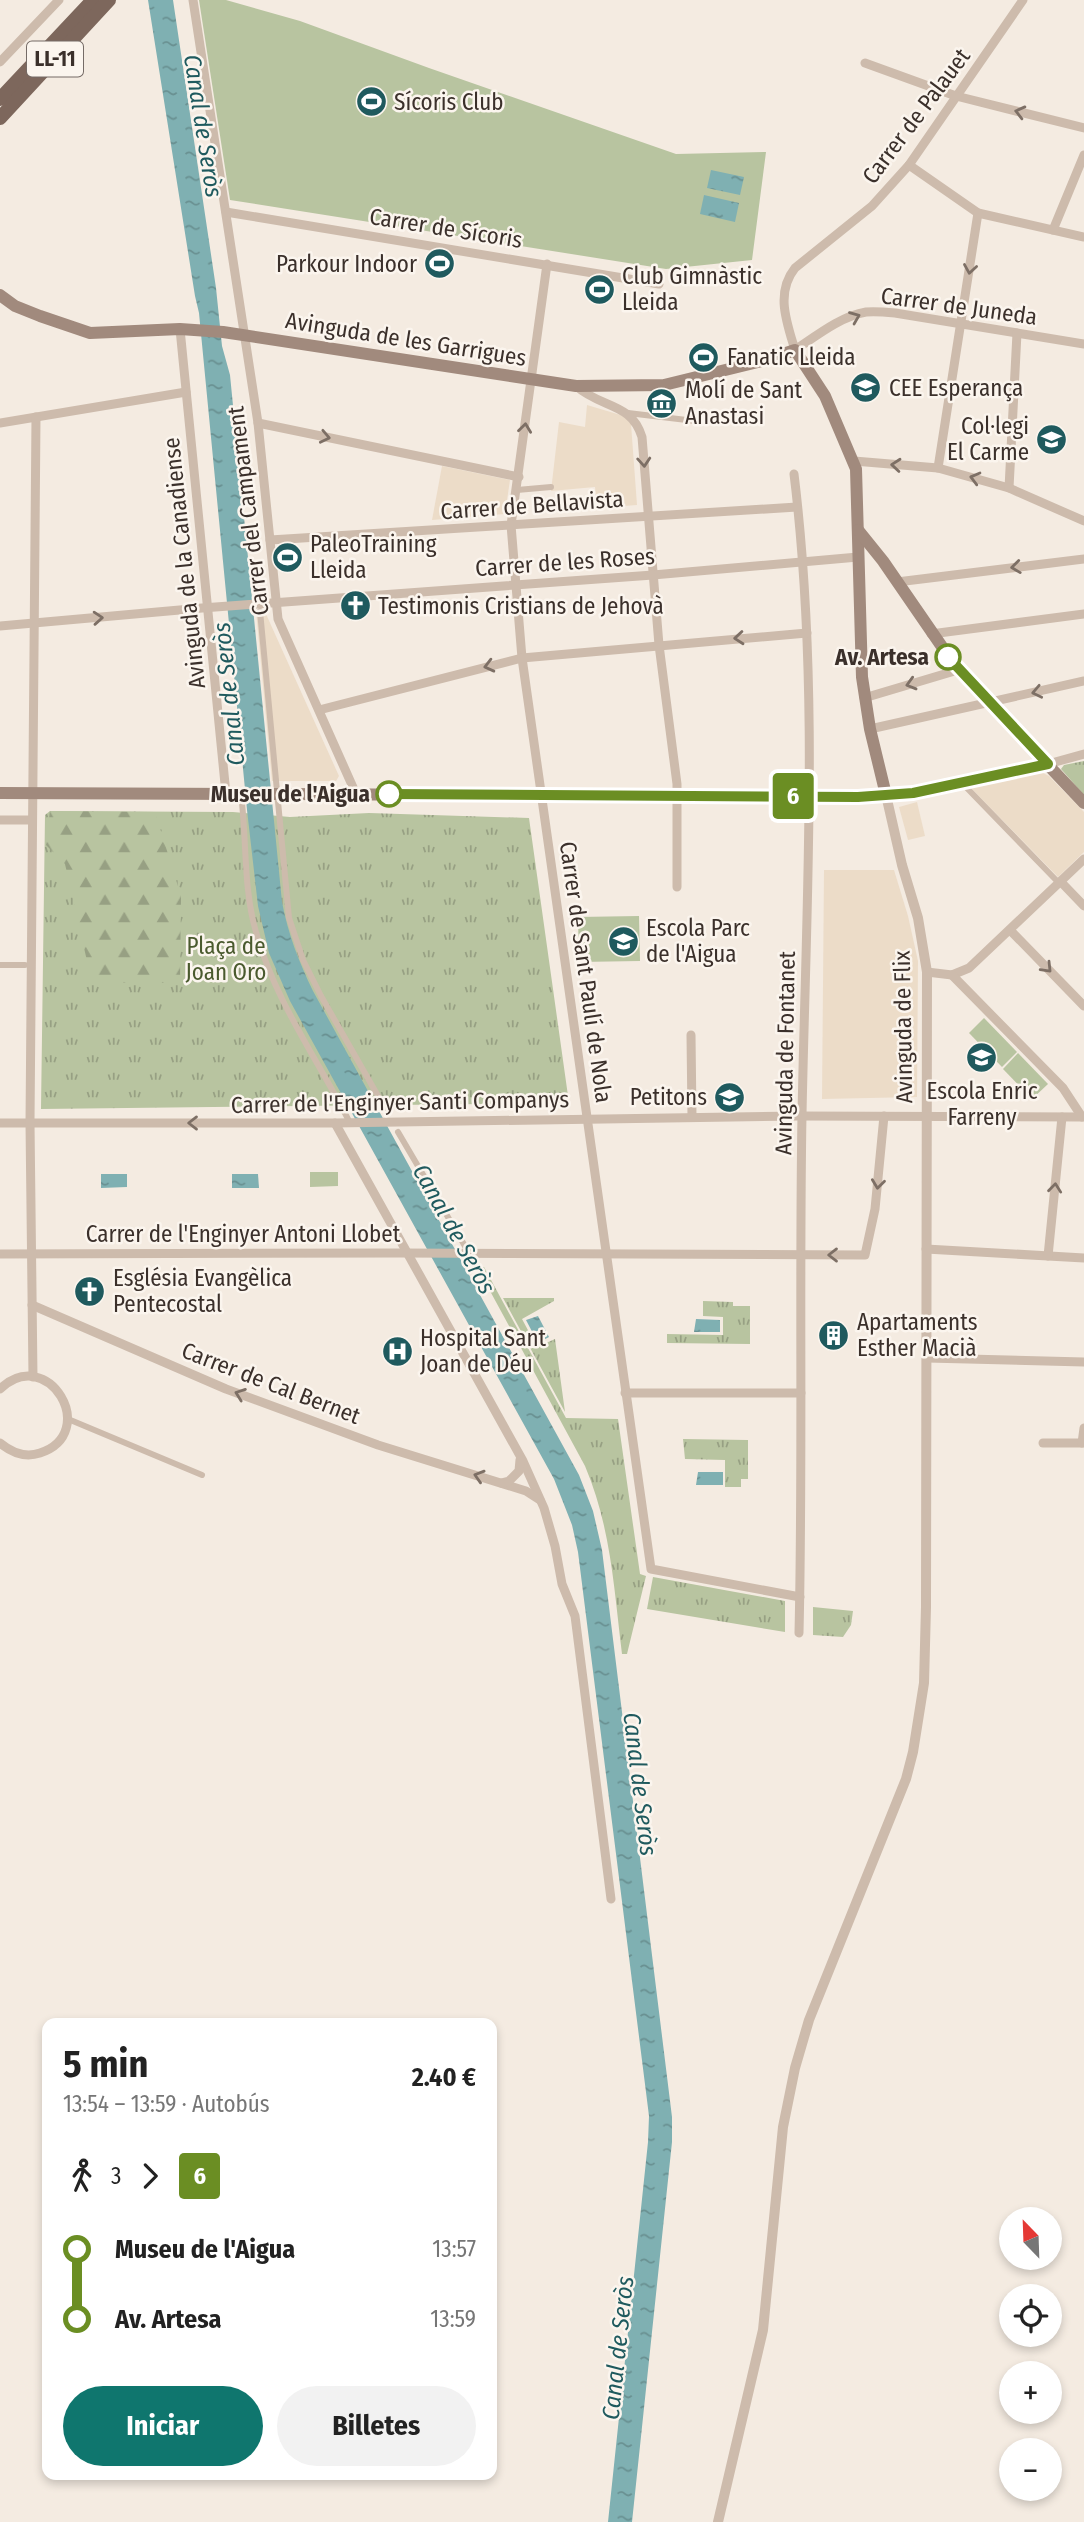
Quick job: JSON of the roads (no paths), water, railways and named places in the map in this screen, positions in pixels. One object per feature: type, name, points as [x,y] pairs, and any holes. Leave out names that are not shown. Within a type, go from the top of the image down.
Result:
[{"type":"main road","name":"LL-11","points":[[0,99],[93,0]]},
{"type":"main road","name":"LL-11","points":[[0,118],[109,0]]},
{"type":"main road","points":[[0,84],[37,60]]},
{"type":"main road","name":"Avinguda de les Garrigues","points":[[0,295],[15,306],[90,333],[197,329],[576,386],[664,385],[795,350]]},
{"type":"main road","name":"Avinguda de Flix","points":[[795,350],[825,396],[854,461],[857,476],[864,698],[886,795]]},
{"type":"main road","points":[[770,358],[795,363],[807,371]]},
{"type":"main road","points":[[858,530],[958,670],[1084,803]]},
{"type":"main road","points":[[0,793],[886,795],[913,793],[1048,764]]},
{"type":"street","name":"Carrer del Campament","points":[[193,0],[258,423],[278,619],[356,794]]},
{"type":"street","name":"Carrer de Palauet","points":[[795,350],[783,302],[788,276],[872,206],[909,165],[1023,0]]},
{"type":"street","points":[[0,62],[57,2]]},
{"type":"street","points":[[865,63],[956,96],[1084,128]]},
{"type":"street","points":[[1053,230],[1084,155]]},
{"type":"street","points":[[909,165],[978,213],[1084,237]]},
{"type":"street","name":"Carrer de Sícoris","points":[[226,212],[659,284]]},
{"type":"street","points":[[938,468],[978,213]]},
{"type":"street","name":"Carrer de Sant Paulí de Nola","points":[[547,264],[511,526],[522,658],[651,1569],[800,1597]]},
{"type":"street","name":"Carrer de Juneda","points":[[795,350],[819,334],[867,312],[895,313],[1084,344]]},
{"type":"street","name":"Avinguda de la Canadiense","points":[[180,329],[226,794]]},
{"type":"street","points":[[1009,488],[1017,333]]},
{"type":"street","points":[[576,386],[596,400],[628,413],[695,421]]},
{"type":"street","points":[[0,423],[186,392]]},
{"type":"street","points":[[628,413],[642,437],[659,645],[677,796],[677,887]]},
{"type":"street","points":[[33,1377],[30,1123],[36,417]]},
{"type":"street","points":[[258,423],[519,477]]},
{"type":"street","points":[[854,461],[938,468],[1009,488],[1084,521]]},
{"type":"street","name":"Avinguda de Fontanet","points":[[794,474],[807,632],[809,796],[802,1116],[799,1633]]},
{"type":"street","points":[[517,490],[551,487]]},
{"type":"street","name":"Carrer de Bellavista","points":[[270,540],[797,507]]},
{"type":"street","name":"Carrer de les Roses","points":[[0,626],[209,608],[256,608],[276,604],[858,557]]},
{"type":"street","points":[[897,582],[1084,559]]},
{"type":"street","points":[[256,608],[289,918],[303,960],[315,984],[386,1110]]},
{"type":"street","points":[[931,634],[1084,614]]},
{"type":"street","points":[[319,710],[522,658],[807,632]]},
{"type":"street","points":[[864,698],[958,670]]},
{"type":"street","points":[[870,729],[1084,681]]},
{"type":"street","points":[[1048,764],[1084,754]]},
{"type":"street","points":[[962,783],[1084,906]]},
{"type":"street","points":[[242,794],[248,896],[255,930],[267,966],[350,1123]]},
{"type":"street","name":"Avinguda de Flix","points":[[718,2522],[763,2330],[783,2127],[795,2068],[809,2020],[895,1810],[913,1752],[924,1683],[927,972],[918,918],[902,865],[886,795]]},
{"type":"street","points":[[0,820],[32,820]]},
{"type":"street","points":[[927,972],[953,975],[969,968],[1084,859]]},
{"type":"street","points":[[1010,930],[1084,1006]]},
{"type":"street","points":[[0,965],[25,965]]},
{"type":"street","points":[[953,975],[1063,1088],[1083,1117]]},
{"type":"street","points":[[691,1035],[692,1117]]},
{"type":"street","name":"Carrer de l'Enginyer Santi Companys","points":[[0,1123],[335,1124],[587,1118],[926,1115],[1083,1117]]},
{"type":"street","name":"Carrer de l'Enginyer Antoni Llobet","points":[[0,1254],[864,1255],[875,1209],[884,1116]]},
{"type":"street","points":[[1048,1256],[1062,1116]]},
{"type":"street","points":[[335,1124],[519,1454],[542,1501],[562,1584],[575,1616],[611,1899]]},
{"type":"street","points":[[398,1132],[469,1253]]},
{"type":"street","points":[[926,1249],[1084,1258]]},
{"type":"street","name":"Carrer de Cal Bernet","points":[[32,1305],[226,1389],[378,1445],[526,1491],[542,1501]]},
{"type":"street","points":[[927,1358],[1084,1362]]},
{"type":"street","points":[[0,1443],[8,1450],[21,1455],[47,1451],[58,1443],[65,1432],[68,1419],[61,1393],[44,1380],[20,1378],[1,1387]]},
{"type":"street","points":[[625,1393],[801,1393]]},
{"type":"street","points":[[68,1419],[202,1475]]},
{"type":"street","points":[[1043,1443],[1083,1443],[1084,1428]]},
{"type":"street","points":[[501,1483],[509,1481],[519,1471],[519,1454]]},
{"type":"water","points":[[148,0],[173,0],[216,288],[222,346],[230,375],[282,902],[287,925],[313,991],[579,1475],[593,1511],[602,1550],[672,2117],[672,2142],[632,2522],[608,2522],[649,2116],[578,1552],[572,1525],[554,1479],[290,1001],[269,953],[258,906],[247,810],[199,313]]},
{"type":"water","points":[[711,170],[744,177],[740,195],[707,188]]},
{"type":"water","points":[[704,195],[739,203],[735,222],[700,214]]},
{"type":"water","points":[[101,1174],[127,1174],[127,1187],[101,1188]]},
{"type":"water","points":[[232,1174],[258,1174],[259,1188],[232,1188]]},
{"type":"water","points":[[538,1316],[549,1337],[538,1343],[526,1320]]},
{"type":"water","points":[[696,1319],[720,1320],[720,1332],[694,1332]]},
{"type":"water","points":[[698,1472],[723,1472],[723,1485],[696,1485]]},
{"type":"place","name":"Sícoris Club","points":[[371,102]]},
{"type":"place","name":"Parkour Indoor","points":[[440,264]]},
{"type":"place","name":"Club Gimnàstic Lleida","points":[[599,289]]},
{"type":"place","name":"Fanatic Lleida","points":[[704,357]]},
{"type":"place","name":"CEE Esperança","points":[[866,388]]},
{"type":"place","name":"Molí de Sant Anastasi","points":[[662,403]]},
{"type":"place","name":"Col·legi El Carme","points":[[1052,439]]},
{"type":"place","name":"PaleoTraining Lleida","points":[[287,557]]},
{"type":"place","name":"Testimonis Cristians de Jehovà","points":[[355,606]]},
{"type":"place","name":"Av. Artesa","points":[[948,657]]},
{"type":"place","name":"Museu de l'Aigua","points":[[389,794]]},
{"type":"place","name":"Escola Parc de l'Aigua","points":[[623,941]]},
{"type":"place","name":"Escola Enric Farreny","points":[[982,1057]]},
{"type":"place","name":"Petitons","points":[[730,1097]]},
{"type":"place","name":"Església Evangèlica Pentecostal","points":[[90,1291]]},
{"type":"place","name":"Apartaments Esther Macià","points":[[834,1335]]},
{"type":"place","name":"Hospital Sant Joan de Déu","points":[[397,1351]]},
{"type":"water label","name":"Canal de Seròs","points":[[203,126]]},
{"type":"water label","name":"Canal de Seròs","points":[[229,694]]},
{"type":"water label","name":"Canal de Seròs","points":[[454,1229]]},
{"type":"water label","name":"Canal de Seròs","points":[[640,1784]]},
{"type":"water label","name":"Canal de Seròs","points":[[618,2348]]},
{"type":"park label","name":"Plaça de Joan Oro","points":[[226,959]]}]
